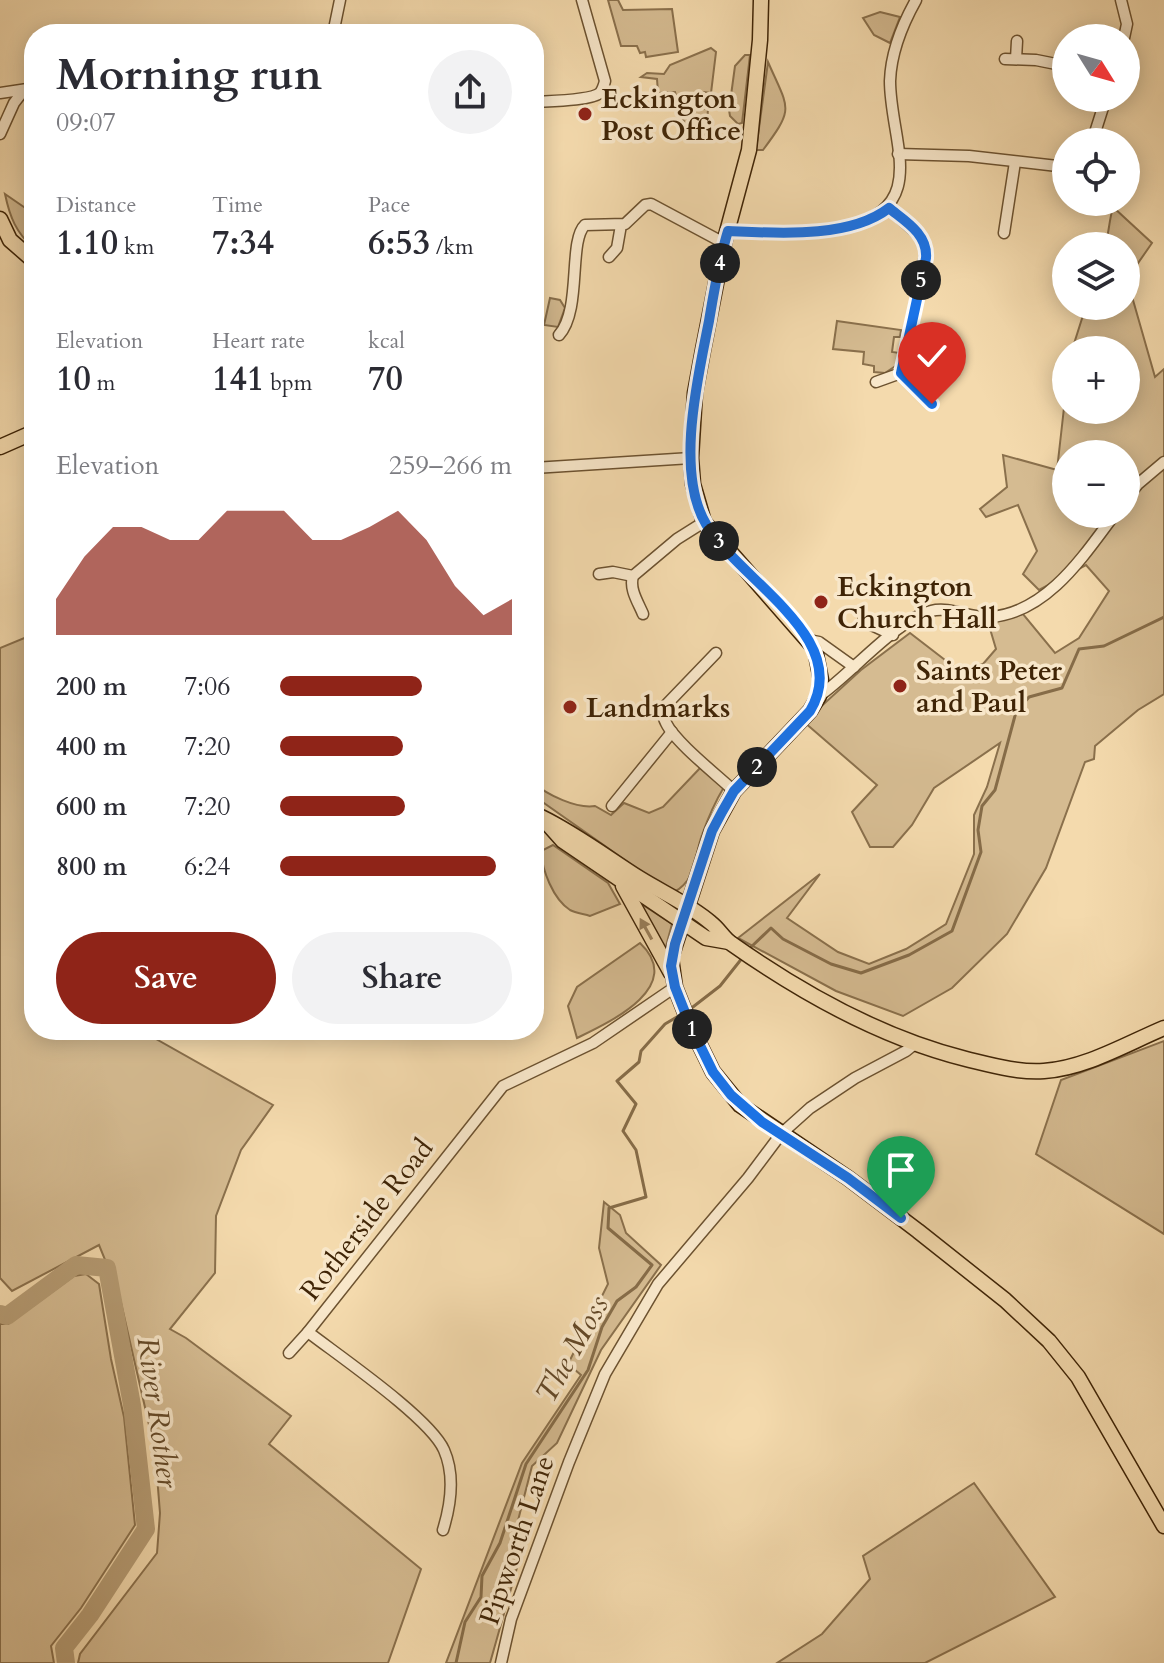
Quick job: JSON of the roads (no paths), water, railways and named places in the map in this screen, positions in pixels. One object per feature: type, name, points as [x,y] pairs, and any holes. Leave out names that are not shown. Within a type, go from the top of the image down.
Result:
[{"type":"main road","points":[[674,982],[671,958],[712,831],[734,791],[810,711],[819,696],[821,668],[815,649],[704,522],[693,484],[691,458],[695,393],[726,237],[749,150],[761,0]]},
{"type":"main road","points":[[0,219],[10,240],[24,252]]},
{"type":"main road","points":[[0,447],[24,436]]},
{"type":"main road","points":[[544,817],[688,906],[693,918],[703,928],[830,1006],[916,1043],[1009,1068],[1043,1071],[1077,1065],[1164,1028]]},
{"type":"main road","points":[[544,820],[563,841],[706,938],[729,942]]},
{"type":"main road","points":[[641,879],[676,909],[682,922]]},
{"type":"main road","points":[[620,880],[674,982],[707,1060],[721,1083],[740,1105],[868,1193],[971,1271],[1049,1341],[1078,1377],[1164,1526]]},
{"type":"street","points":[[335,24],[340,0]]},
{"type":"street","points":[[544,101],[589,97],[598,95],[603,89],[605,81],[582,0]]},
{"type":"street","points":[[559,335],[565,327],[575,283],[579,230],[590,223],[621,225],[630,221],[645,205],[651,204],[726,237],[842,228],[867,221],[889,208],[899,182],[890,88],[892,65],[900,32],[916,0]]},
{"type":"street","points":[[1121,0],[1127,24]]},
{"type":"street","points":[[1017,41],[1010,59],[1052,64]]},
{"type":"street","points":[[0,93],[24,90]]},
{"type":"street","points":[[0,134],[14,103],[24,94]]},
{"type":"street","points":[[898,154],[969,156],[1052,166]]},
{"type":"street","points":[[1004,233],[1015,162]]},
{"type":"street","points":[[889,208],[922,238],[926,251],[901,373]]},
{"type":"street","points":[[609,257],[617,248],[621,225]]},
{"type":"street","points":[[876,382],[901,373],[922,384],[932,404]]},
{"type":"street","points":[[544,467],[691,458]]},
{"type":"street","points":[[1140,482],[1164,462]]},
{"type":"street","points":[[643,614],[633,591],[633,576],[677,539],[704,522]]},
{"type":"street","points":[[819,696],[893,635],[930,611],[993,617],[1036,601],[1076,566],[1104,528]]},
{"type":"street","points":[[599,574],[613,572],[633,576]]},
{"type":"street","points":[[863,621],[893,635]]},
{"type":"street","points":[[809,640],[819,642],[854,667]]},
{"type":"street","points":[[716,653],[666,705],[664,720],[672,732],[734,791]]},
{"type":"street","points":[[607,790],[616,802],[672,732]]},
{"type":"street","name":"Rotherside Road","points":[[443,1530],[451,1485],[446,1453],[441,1444],[424,1423],[308,1332],[503,1086],[593,1043],[674,982]]},
{"type":"street","name":"Pipworth Lane","points":[[501,1663],[511,1619],[605,1374],[658,1284],[781,1134],[810,1108],[916,1043]]},
{"type":"street","points":[[289,1353],[308,1332]]},
{"type":"waterway","name":"The Moss","points":[[750,948],[771,928],[783,939],[831,964],[861,973],[909,955],[952,931],[981,852],[978,830],[982,806],[995,790],[1016,712],[1029,697],[1062,688],[1079,649],[1104,646],[1164,617]]},
{"type":"waterway","name":"The Moss","points":[[689,1010],[720,986],[743,957]]},
{"type":"waterway","name":"The Moss","points":[[456,1663],[465,1622],[481,1597],[482,1576],[500,1543],[526,1464],[588,1370],[602,1327],[617,1301],[636,1287],[652,1265],[608,1228],[609,1208],[646,1197],[636,1150],[623,1131],[636,1104],[617,1081],[639,1062],[641,1051],[665,1024],[682,1014]]},
{"type":"waterway","name":"River Rother","points":[[0,1314],[7,1316],[76,1265],[107,1268],[132,1405],[146,1529],[90,1615],[64,1648],[66,1663]]},
{"type":"place","name":"Eckington Post Office","points":[[585,114]]},
{"type":"place","name":"Eckington Church Hall","points":[[821,602]]},
{"type":"place","name":"Saints Peter and Paul","points":[[900,686]]},
{"type":"place","name":"Landmarks","points":[[570,707]]}]
